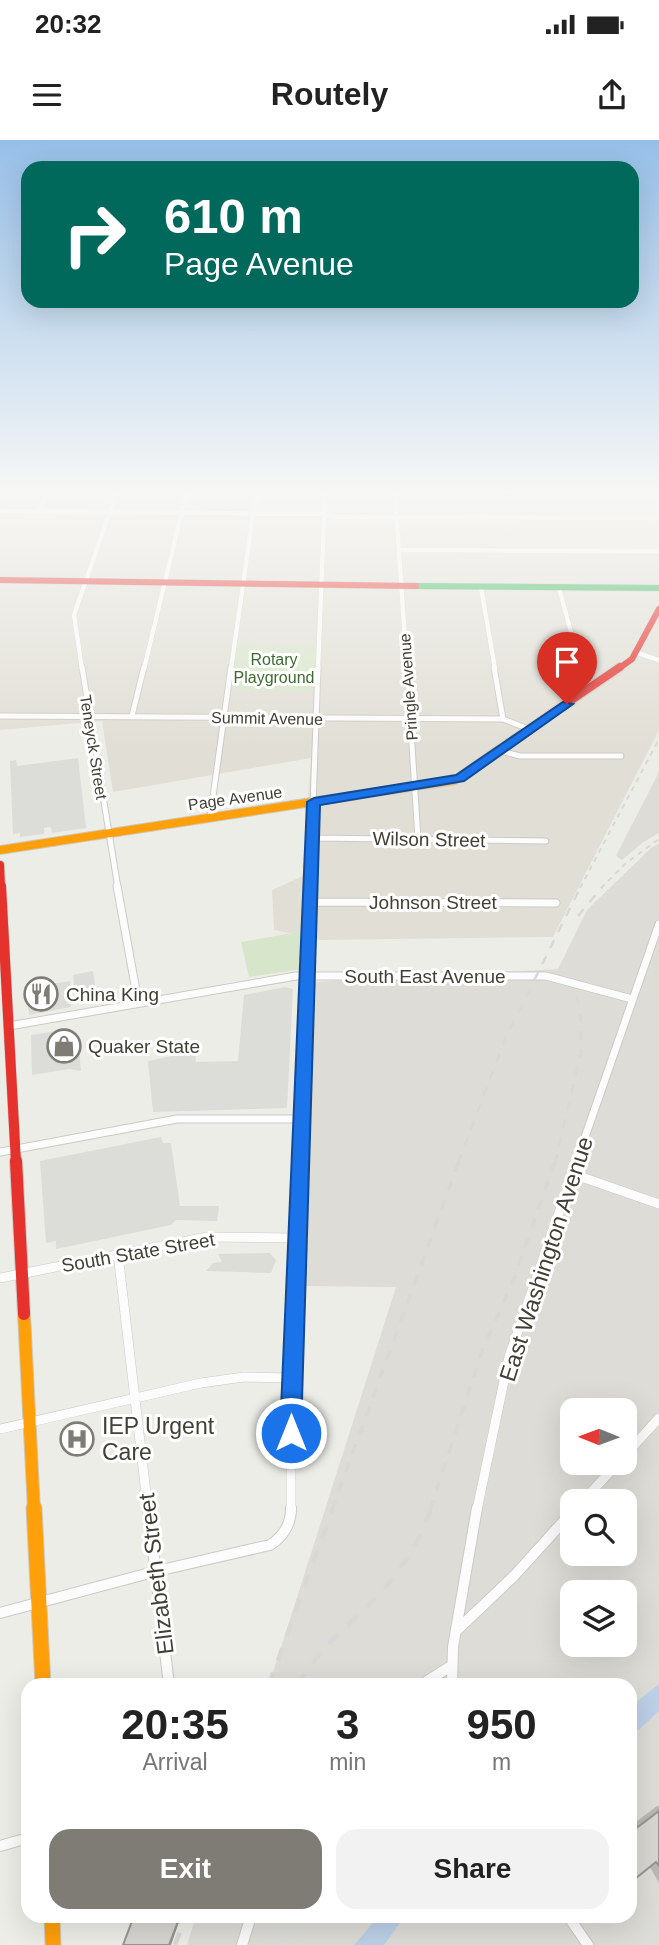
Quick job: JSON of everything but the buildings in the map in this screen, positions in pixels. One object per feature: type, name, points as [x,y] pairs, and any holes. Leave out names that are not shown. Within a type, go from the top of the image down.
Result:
[{"type":"street","points":[[210,818],[244,578]]},
{"type":"street","points":[[0,1613],[157,1571],[270,1545],[281,1538],[290,1515],[291,1378],[322,578]]},
{"type":"street","name":"Pringle Avenue","points":[[401,578],[418,839]]},
{"type":"street","points":[[0,580],[244,582],[401,587],[659,588]]},
{"type":"street","name":"Teneyck Street","points":[[86,580],[74,615],[137,996],[141,1003]]},
{"type":"street","points":[[132,716],[164,581]]},
{"type":"street","points":[[481,587],[503,719]]},
{"type":"street","points":[[559,588],[586,686],[590,689]]},
{"type":"street","name":"Page Avenue","points":[[0,850],[460,779],[638,653],[659,609]]},
{"type":"street","points":[[638,653],[659,660]]},
{"type":"street","name":"Summit Avenue","points":[[0,716],[503,719],[531,730]]},
{"type":"street","points":[[501,751],[520,756],[621,756]]},
{"type":"street","name":"Wilson Street","points":[[312,838],[546,841]]},
{"type":"street","points":[[0,865],[43,1678]]},
{"type":"street","name":"Johnson Street","points":[[310,902],[556,903]]},
{"type":"street","name":"East Washington Avenue","points":[[452,1678],[451,1666],[476,1511],[509,1357],[659,924]]},
{"type":"street","name":"South East Avenue","points":[[9,1026],[306,976],[545,976],[632,999]]},
{"type":"street","points":[[0,1152],[177,1119],[301,1119]]},
{"type":"street","points":[[573,1174],[659,1204]]},
{"type":"street","name":"South State Street","points":[[0,1278],[207,1237],[296,1238]]},
{"type":"street","name":"Elizabeth Street","points":[[118,1254],[169,1678]]},
{"type":"street","points":[[0,1429],[232,1378],[291,1378]]},
{"type":"street","points":[[637,1442],[659,1418]]},
{"type":"street","points":[[594,1489],[607,1475]]},
{"type":"street","points":[[456,1632],[514,1576],[560,1525]]},
{"type":"street","points":[[432,1678],[451,1666]]},
{"type":"street","points":[[0,1846],[21,1840]]},
{"type":"street","points":[[52,1923],[53,1945]]},
{"type":"street","points":[[242,1945],[249,1923]]},
{"type":"street","points":[[573,1923],[588,1945]]},
{"type":"shaded area","points":[[0,578],[659,578],[659,730],[553,937],[320,940],[274,930],[272,890],[303,876],[311,758],[113,792],[102,721],[0,730]]},
{"type":"shaded area","points":[[78,758],[86,828],[52,833],[51,827],[44,828],[44,834],[20,837],[20,833],[13,834],[10,761],[16,760],[17,766]]},
{"type":"shaded area","points":[[659,772],[659,833],[622,860],[616,856]]},
{"type":"shaded area","points":[[659,843],[659,1945],[187,1945],[194,1923],[637,1923],[637,1678],[271,1678],[396,1287],[303,1286],[315,982],[558,969],[587,910]]},
{"type":"shaded area","points":[[93,971],[97,999],[76,1003],[73,975]]},
{"type":"shaded area","points":[[70,981],[71,1007],[29,1015],[26,988]]},
{"type":"shaded area","points":[[285,987],[293,989],[287,1108],[153,1112],[148,1061],[195,1051],[196,1062],[238,1061],[244,995]]},
{"type":"shaded area","points":[[56,1031],[57,1053],[79,1050],[81,1071],[69,1069],[32,1075],[31,1035]]},
{"type":"shaded area","points":[[161,1137],[163,1143],[171,1143],[180,1206],[219,1206],[217,1221],[176,1220],[171,1225],[56,1249],[56,1241],[46,1243],[40,1161]]},
{"type":"shaded area","points":[[270,1253],[276,1260],[271,1273],[206,1271],[213,1263],[222,1262],[218,1254]]},
{"type":"shaded area","points":[[659,1911],[659,1945],[635,1945],[630,1934]]},
{"type":"shaded area","points":[[270,1923],[302,1923],[308,1934],[287,1940],[296,1945],[260,1945]]},
{"type":"green space","name":"Rotary Playground","points":[[235,645],[320,647],[318,691],[229,690]]},
{"type":"green space","points":[[304,931],[302,969],[249,977],[241,942]]},
{"type":"water","points":[[659,1684],[659,1711],[637,1731],[637,1701]]},
{"type":"water","points":[[373,1923],[400,1923],[384,1945],[354,1945]]},
{"type":"railway","points":[[580,888],[659,739]]},
{"type":"railway","points":[[603,886],[625,864],[659,839]]},
{"type":"railway","points":[[578,916],[603,886]]},
{"type":"railway","points":[[458,1163],[506,1037],[580,888]]},
{"type":"railway","points":[[555,1163],[581,1052],[581,1022],[576,991]]},
{"type":"railway","points":[[332,1510],[459,1161]]},
{"type":"railway","points":[[430,1510],[483,1348],[512,1284],[555,1161]]},
{"type":"railway","points":[[272,1678],[333,1508]]},
{"type":"railway","points":[[302,1678],[326,1647],[397,1573],[417,1542],[431,1508]]},
{"type":"railway","points":[[175,1945],[183,1923]]},
{"type":"traffic: fast","points":[[416,586],[659,588]]},
{"type":"traffic: slow","points":[[0,850],[455,780],[548,716]]},
{"type":"traffic: slow","points":[[24,1314],[43,1678]]},
{"type":"traffic: slow","points":[[52,1923],[53,1945]]},
{"type":"traffic: jam","points":[[0,580],[416,586]]},
{"type":"traffic: jam","points":[[548,716],[632,659],[659,609]]},
{"type":"traffic: jam","points":[[0,865],[24,1314]]},
{"type":"place","name":"China King","points":[[41,994]]},
{"type":"place","name":"Quaker State","points":[[64,1046]]},
{"type":"place","name":"IEP Urgent Care","points":[[77,1439]]},
{"type":"route","points":[[291,1433],[314,802],[460,779],[567,704]]}]
